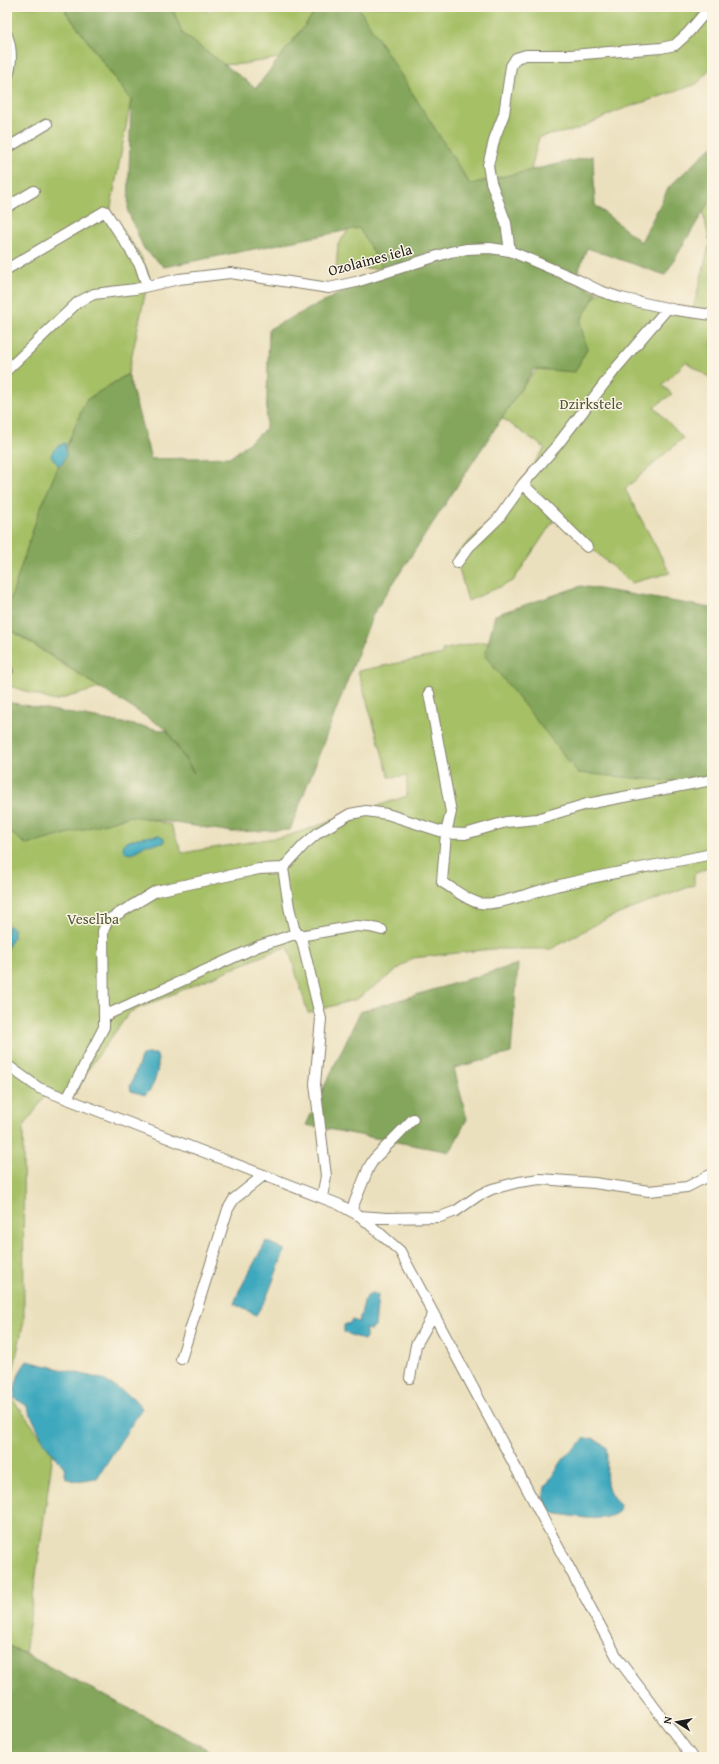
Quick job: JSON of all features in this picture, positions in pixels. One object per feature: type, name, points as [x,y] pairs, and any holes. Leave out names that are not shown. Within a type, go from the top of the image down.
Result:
[{"type":"street","points":[[510,251],[506,223],[491,182],[488,165],[495,137],[504,114],[511,66],[516,58],[526,55],[570,55],[661,48],[676,45],[710,7]]},
{"type":"street","points":[[7,35],[11,65],[7,79]]},
{"type":"street","points":[[7,148],[47,124]]},
{"type":"street","points":[[7,207],[34,191]]},
{"type":"street","points":[[7,269],[105,211],[140,265],[147,286]]},
{"type":"street","name":"Ozolaines iela","points":[[9,364],[78,302],[94,294],[135,289],[179,279],[230,274],[329,288],[395,271],[450,252],[478,248],[510,251],[600,291],[621,298],[667,308],[712,315]]},
{"type":"street","points":[[457,563],[469,547],[498,519],[524,484],[558,444],[646,331],[667,308]]},
{"type":"street","points":[[524,484],[587,547]]},
{"type":"street","points":[[429,693],[451,812],[446,833],[442,882],[463,896],[479,903],[491,903],[614,873],[712,854]]},
{"type":"street","points":[[67,1099],[104,1027],[103,931],[108,920],[156,891],[259,869],[283,868],[304,845],[319,832],[350,814],[366,811],[387,814],[446,833],[465,834],[506,822],[537,819],[587,804],[712,780]]},
{"type":"street","points":[[283,868],[294,928],[302,941],[321,1019],[315,1084],[326,1176],[322,1197]]},
{"type":"street","points":[[104,1016],[259,946],[292,935],[356,926],[382,930]]},
{"type":"street","points":[[7,1065],[39,1088],[322,1197],[360,1216],[400,1251],[618,1659],[692,1757]]},
{"type":"street","points":[[351,1211],[369,1167],[374,1159],[413,1119]]},
{"type":"street","points":[[360,1216],[387,1218],[440,1217],[456,1211],[478,1195],[492,1189],[519,1182],[540,1179],[563,1180],[649,1191],[687,1187],[712,1174]]},
{"type":"street","points":[[181,1359],[228,1209],[234,1199],[264,1175]]},
{"type":"street","points":[[381,1234],[387,1218]]},
{"type":"street","points":[[410,1378],[416,1345],[434,1315]]},
{"type":"green space","points":[[7,7],[65,7],[66,12],[131,100],[110,212],[141,256],[149,276],[128,374],[86,400],[15,633],[100,688],[54,701],[7,685]]},
{"type":"green space","points":[[65,7],[172,7],[183,34],[256,88],[319,7],[358,7],[470,184],[593,156],[595,205],[641,242],[669,187],[712,146],[712,200],[708,204],[665,275],[587,248],[575,281],[597,292],[580,322],[587,349],[575,372],[534,369],[373,614],[290,830],[232,832],[131,816],[27,845],[7,830],[7,702],[167,731],[194,773],[166,729],[7,627],[7,610],[38,514],[86,400],[128,374],[151,459],[231,457],[266,429],[269,329],[384,271],[359,228],[164,267],[144,249],[128,212],[131,100],[66,12]]},
{"type":"green space","points":[[166,7],[205,7],[206,12],[222,7],[712,7],[712,66],[697,84],[617,111],[576,130],[539,137],[513,244],[390,268],[336,269],[338,244],[351,227],[330,50],[242,64],[159,67]]},
{"type":"green space","name":"Dzirkstele","points":[[712,196],[712,379],[686,362],[662,385],[672,394],[654,407],[683,438],[625,489],[670,573],[631,583],[556,517],[513,581],[468,601],[455,555],[495,517],[545,448],[499,416],[600,291],[692,313],[710,243],[701,205]]},
{"type":"green space","points":[[581,586],[712,608],[712,785],[578,773],[485,656],[495,615]]},
{"type":"green space","name":"Veselība","points":[[479,642],[540,644],[712,738],[712,866],[694,874],[694,885],[606,919],[551,949],[492,949],[413,958],[357,999],[308,1013],[288,947],[279,949],[130,1012],[86,1072],[76,1093],[72,1092],[67,1099],[49,1090],[23,1128],[24,1321],[8,1393],[53,1453],[25,1654],[7,1645],[7,829],[75,830],[135,815],[171,825],[182,853],[287,836],[407,796],[407,776],[389,777],[358,671],[443,654],[442,650]]},
{"type":"green space","points":[[518,964],[511,1053],[454,1068],[467,1119],[450,1152],[306,1125],[360,1012]]},
{"type":"green space","points":[[7,1645],[25,1654],[222,1757],[7,1757]]},
{"type":"water","points":[[65,443],[66,455],[62,464],[58,465],[51,456],[56,448]]},
{"type":"water","points":[[160,835],[164,839],[164,843],[146,845],[131,854],[126,853],[123,850],[124,843],[137,838]]},
{"type":"water","points":[[7,925],[14,929],[14,937],[7,948]]},
{"type":"water","points":[[156,1054],[158,1058],[158,1069],[151,1088],[145,1095],[131,1091],[130,1087],[142,1055]]},
{"type":"water","points":[[266,1241],[285,1250],[266,1299],[256,1315],[234,1304],[239,1291]]},
{"type":"water","points":[[372,1293],[378,1295],[375,1327],[370,1330],[365,1329],[366,1339],[363,1340],[344,1332],[344,1325],[350,1323],[352,1320],[359,1322],[364,1302],[368,1295]]},
{"type":"water","points":[[27,1361],[102,1379],[132,1397],[142,1408],[97,1478],[75,1481],[66,1478],[64,1467],[45,1444],[26,1405],[14,1398],[15,1388],[21,1369]]},
{"type":"water","points":[[593,1438],[606,1447],[607,1485],[614,1498],[620,1504],[619,1511],[605,1518],[587,1518],[551,1513],[543,1500],[545,1487],[564,1458],[584,1439]]}]
